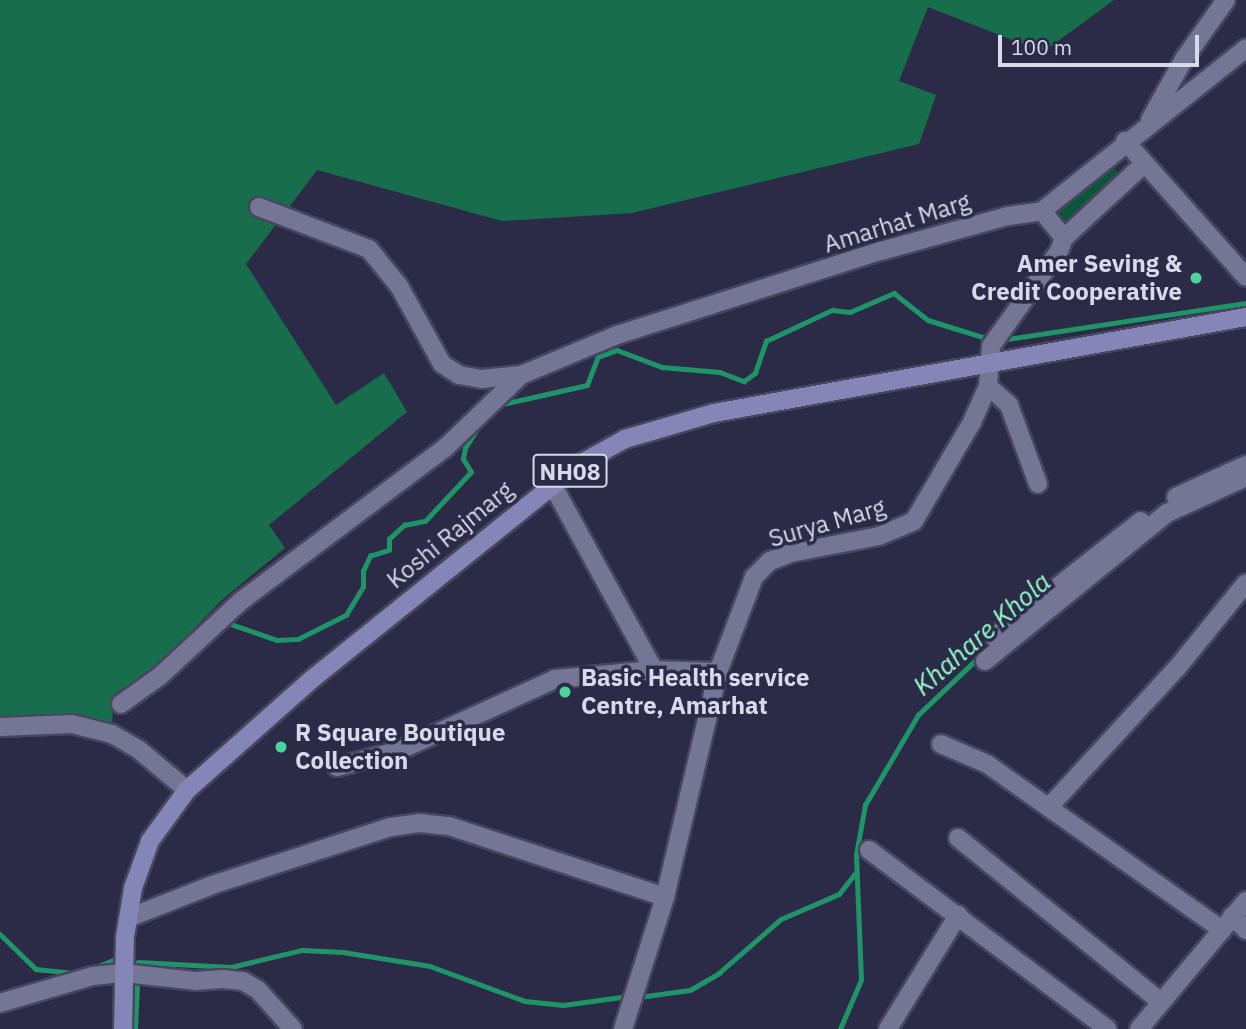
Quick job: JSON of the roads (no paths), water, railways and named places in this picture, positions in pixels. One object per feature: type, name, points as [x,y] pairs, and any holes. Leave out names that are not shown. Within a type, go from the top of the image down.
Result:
[{"type":"main road","name":"Koshi Rajmarg","points":[[123,1029],[128,918],[150,841],[187,790],[312,679],[552,484],[625,439],[666,425],[993,347],[1246,317]]},
{"type":"street","points":[[1145,129],[1184,59],[1226,0]]},
{"type":"street","points":[[1064,238],[1042,211],[1125,141],[1145,129],[1246,48]]},
{"type":"street","points":[[1125,141],[1246,278]]},
{"type":"street","points":[[993,347],[1064,238],[1144,164]]},
{"type":"street","points":[[259,207],[369,249],[399,286],[442,365],[459,376],[482,379],[521,375]]},
{"type":"street","name":"Amarhat Marg","points":[[521,375],[617,335],[881,251],[1008,216],[1042,211]]},
{"type":"street","name":"Surya Marg","points":[[623,1029],[665,897],[718,673],[761,568],[791,553],[879,536],[914,521],[972,422],[988,386],[993,347]]},
{"type":"street","points":[[121,704],[160,676],[241,601],[445,448],[521,375]]},
{"type":"street","points":[[988,386],[1009,405],[1038,484]]},
{"type":"street","points":[[994,637],[1122,534],[1246,465]]},
{"type":"street","points":[[985,661],[1192,495],[1246,477]]},
{"type":"street","points":[[552,484],[654,670]]},
{"type":"street","points":[[1049,807],[1177,668],[1246,583]]},
{"type":"street","points":[[337,767],[400,750],[555,679],[654,670],[718,673]]},
{"type":"street","points":[[0,727],[72,724],[112,734],[138,748],[187,790]]},
{"type":"street","points":[[941,744],[987,764],[1227,923],[1246,930]]},
{"type":"street","points":[[128,918],[212,884],[391,827],[419,823],[449,826],[665,897]]},
{"type":"street","points":[[958,838],[1161,1002]]},
{"type":"street","points":[[869,850],[1107,1029]]},
{"type":"street","points":[[1139,1029],[1246,901]]},
{"type":"street","points":[[888,1029],[958,915]]},
{"type":"street","points":[[0,1003],[66,982],[124,973],[170,980],[243,981],[293,1029]]},
{"type":"waterway","points":[[503,404],[587,385],[598,357],[617,350],[662,367],[720,372],[744,381],[755,373],[766,341],[832,310],[850,312],[894,293],[928,320],[989,339]]},
{"type":"waterway","points":[[1001,340],[1246,303]]},
{"type":"waterway","points":[[225,622],[277,640],[298,639],[346,615],[363,587],[363,571],[370,556],[389,550],[389,539],[404,525],[425,521],[471,472],[463,459],[465,448],[479,426]]},
{"type":"waterway","name":"Khahare Khola","points":[[840,1029],[861,980],[856,855],[865,805],[918,715],[979,657]]},
{"type":"waterway","points":[[639,997],[690,990],[719,973],[781,919],[839,894],[856,872]]},
{"type":"waterway","points":[[0,934],[36,969],[75,973]]},
{"type":"waterway","points":[[138,962],[231,967],[302,950],[343,952],[430,966],[525,1001],[563,1005],[630,996]]},
{"type":"waterway","points":[[90,969],[114,960]]},
{"type":"waterway","points":[[135,1029],[137,985]]},
{"type":"place","name":"Amer Seving & Credit Cooperative","points":[[1196,278]]},
{"type":"place","name":"Basic Health service Centre, Amarhat","points":[[565,692]]},
{"type":"place","name":"R Square Boutique Collection","points":[[281,747]]}]
